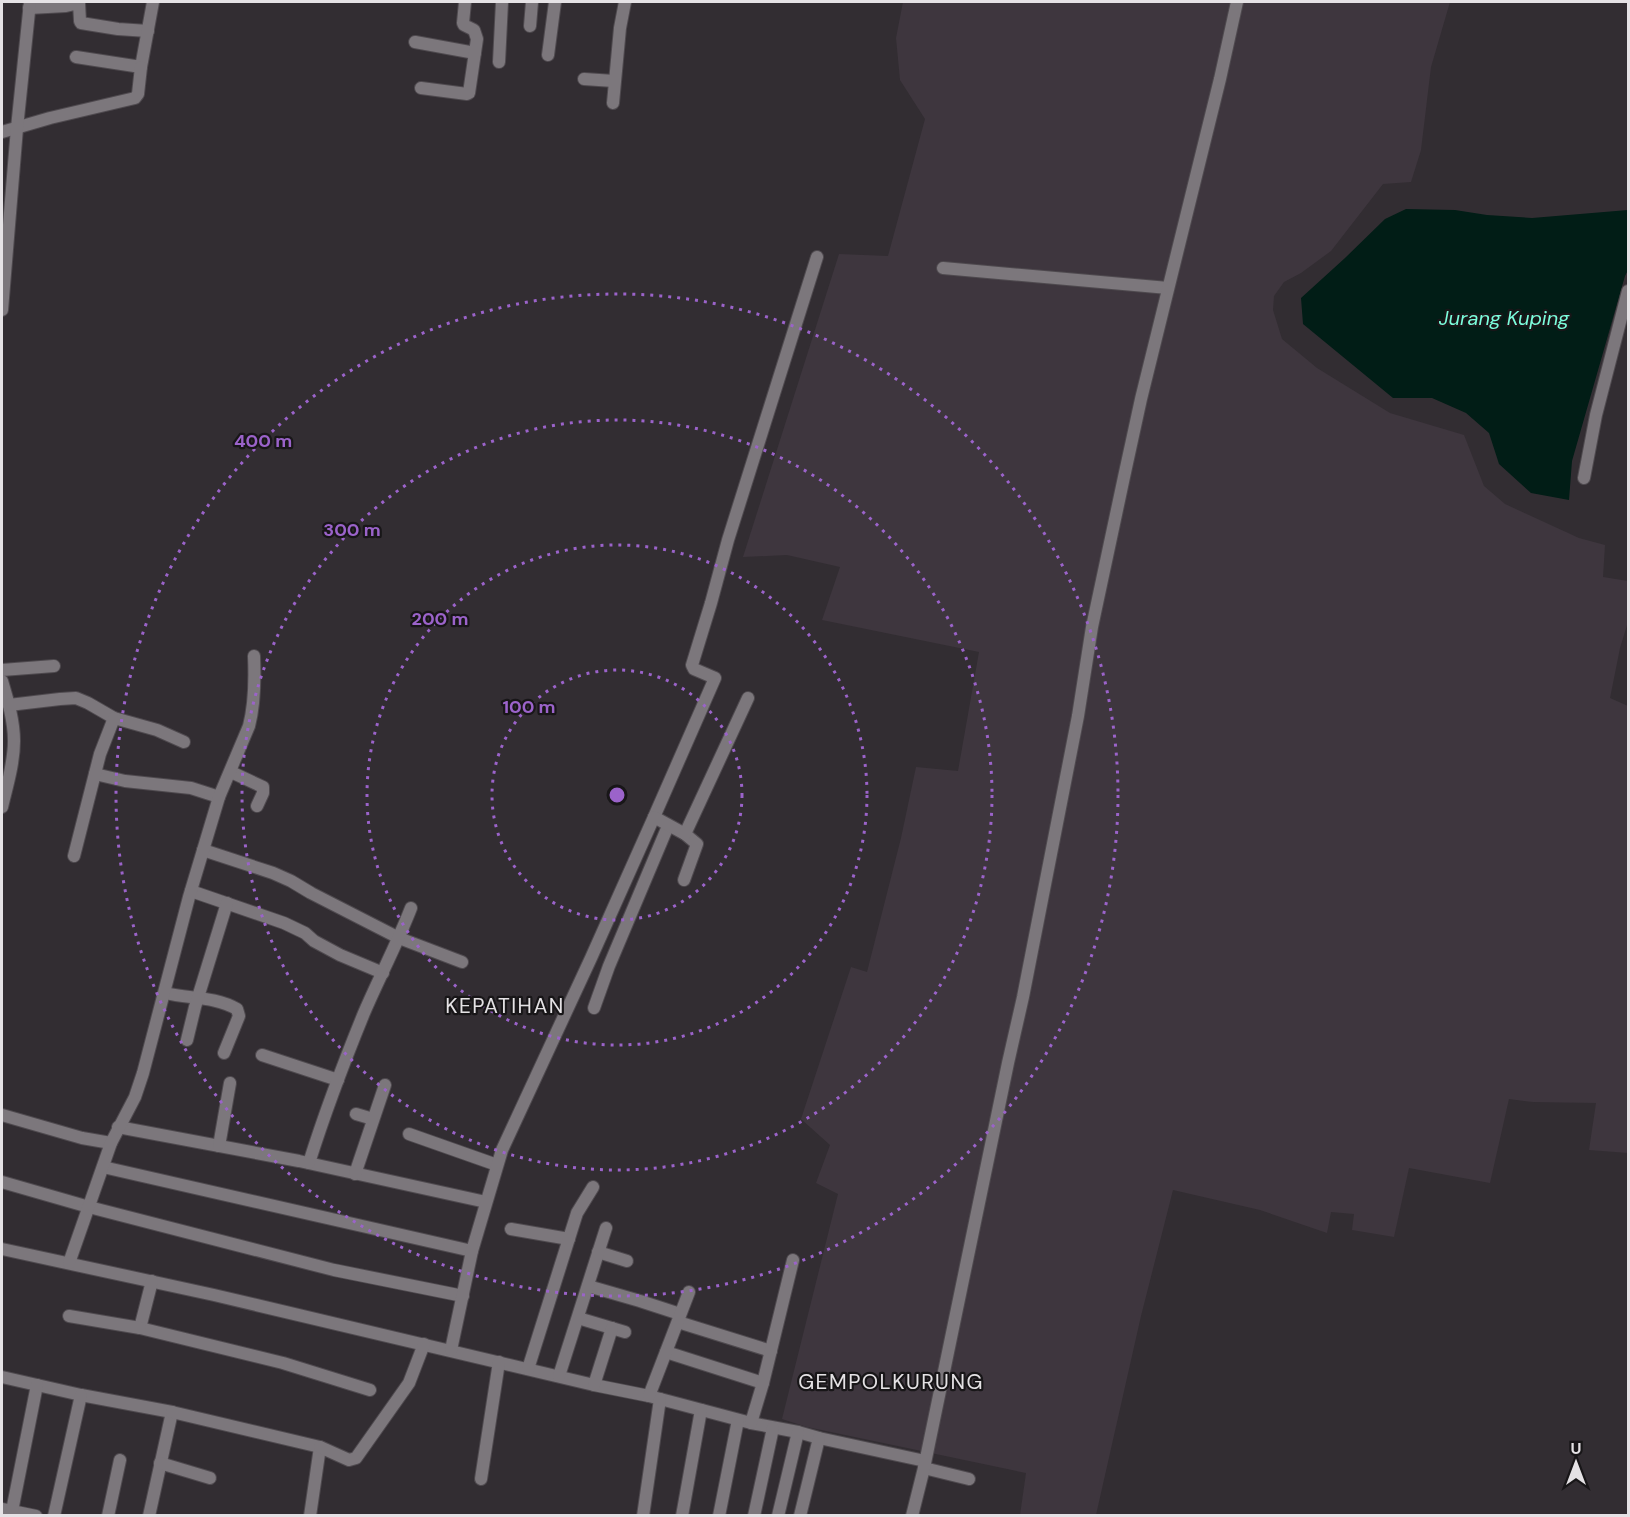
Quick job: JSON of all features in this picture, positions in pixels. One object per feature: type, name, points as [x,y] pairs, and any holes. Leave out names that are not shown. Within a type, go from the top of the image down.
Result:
[{"type":"street","points":[[2,132],[16,132],[110,103],[135,98],[138,94],[153,2]]},
{"type":"street","points":[[421,88],[468,94],[477,39],[474,30],[463,23],[465,2]]},
{"type":"street","points":[[499,62],[502,2]]},
{"type":"street","points":[[530,26],[531,2]]},
{"type":"street","points":[[548,55],[555,2]]},
{"type":"street","points":[[613,103],[620,28],[625,2]]},
{"type":"street","points":[[912,1515],[1023,997],[1078,716],[1092,627],[1113,527],[1141,399],[1237,2]]},
{"type":"street","points":[[2,310],[29,5],[66,6],[79,3],[81,23],[148,31]]},
{"type":"street","points":[[415,42],[475,52]]},
{"type":"street","points":[[76,57],[141,67]]},
{"type":"street","points":[[584,79],[614,81]]},
{"type":"street","points":[[451,1350],[472,1251],[502,1150],[591,958],[715,678],[694,669],[692,665],[728,540],[817,257]]},
{"type":"street","points":[[944,268],[1168,288]]},
{"type":"street","points":[[1584,478],[1596,415],[1629,291]]},
{"type":"street","points":[[69,1263],[111,1143],[135,1097],[219,797],[251,720],[255,676],[254,656]]},
{"type":"street","points":[[2,670],[54,666]]},
{"type":"street","points":[[2,681],[13,728],[13,753],[2,807]]},
{"type":"street","points":[[9,705],[76,698],[114,718],[157,730],[184,742]]},
{"type":"street","points":[[685,834],[748,698]]},
{"type":"street","points":[[74,856],[100,754],[114,718]]},
{"type":"street","points":[[231,772],[263,787],[263,793],[257,806]]},
{"type":"street","points":[[95,774],[125,781],[191,788],[219,797]]},
{"type":"street","points":[[654,817],[685,834],[697,844],[684,880]]},
{"type":"street","points":[[594,1008],[609,966],[668,825]]},
{"type":"street","points":[[203,850],[273,873],[399,938],[462,962]]},
{"type":"street","points":[[191,891],[284,923],[306,933],[315,941],[340,955],[383,973]]},
{"type":"street","points":[[187,1040],[227,903]]},
{"type":"street","points":[[309,1163],[323,1118],[365,1011],[411,908]]},
{"type":"street","points":[[591,958],[609,966]]},
{"type":"street","points":[[165,993],[213,999],[239,1012],[224,1053]]},
{"type":"street","points":[[262,1055],[338,1080]]},
{"type":"street","points":[[219,1146],[230,1083]]},
{"type":"street","points":[[355,1174],[385,1085]]},
{"type":"street","points":[[356,1114],[373,1119]]},
{"type":"street","points":[[2,1116],[82,1138],[111,1143]]},
{"type":"street","points":[[118,1127],[309,1163],[486,1202]]},
{"type":"street","points":[[409,1134],[497,1166]]},
{"type":"street","points":[[103,1167],[472,1251]]},
{"type":"street","points":[[2,1182],[89,1207],[334,1270],[464,1296]]},
{"type":"street","points":[[528,1369],[577,1213],[593,1187]]},
{"type":"street","points":[[559,1376],[606,1228]]},
{"type":"street","points":[[511,1229],[569,1239]]},
{"type":"street","points":[[2,1249],[152,1281],[655,1398],[738,1420],[798,1432],[924,1464],[969,1479]]},
{"type":"street","points":[[598,1252],[627,1260]]},
{"type":"street","points":[[751,1423],[794,1260]]},
{"type":"street","points":[[140,1328],[152,1281]]},
{"type":"street","points":[[588,1286],[640,1300],[679,1318],[771,1351]]},
{"type":"street","points":[[643,1515],[655,1398],[666,1352],[689,1292]]},
{"type":"street","points":[[69,1316],[140,1328],[283,1364],[370,1390]]},
{"type":"street","points":[[578,1318],[625,1332]]},
{"type":"street","points":[[594,1385],[612,1328]]},
{"type":"street","points":[[2,1377],[172,1412],[320,1448],[349,1460],[356,1458],[409,1383],[423,1344]]},
{"type":"street","points":[[666,1352],[763,1383]]},
{"type":"street","points":[[481,1479],[499,1362]]},
{"type":"street","points":[[36,1515],[7,1510],[37,1385]]},
{"type":"street","points":[[54,1515],[81,1395]]},
{"type":"street","points":[[682,1515],[701,1410]]},
{"type":"street","points":[[149,1515],[172,1412]]},
{"type":"street","points":[[719,1515],[738,1420]]},
{"type":"street","points":[[754,1515],[773,1428]]},
{"type":"street","points":[[778,1515],[798,1432]]},
{"type":"street","points":[[800,1515],[819,1438]]},
{"type":"street","points":[[310,1515],[320,1448]]},
{"type":"street","points":[[108,1515],[120,1460]]},
{"type":"street","points":[[160,1463],[210,1478]]},
{"type":"shaded area","points":[[903,2],[1450,2],[1431,67],[1421,150],[1411,182],[1383,184],[1331,251],[1301,273],[1284,282],[1274,296],[1273,310],[1282,339],[1317,368],[1390,413],[1464,435],[1484,486],[1505,504],[1579,538],[1605,545],[1603,577],[1628,581],[1628,622],[1610,698],[1628,706],[1628,1153],[1589,1150],[1596,1103],[1533,1102],[1509,1099],[1490,1183],[1409,1168],[1394,1237],[1352,1230],[1354,1214],[1331,1212],[1327,1233],[1260,1210],[1173,1190],[1141,1316],[1096,1515],[1020,1515],[1026,1473],[807,1427],[782,1419],[838,1194],[816,1183],[830,1145],[801,1119],[851,967],[867,972],[901,838],[916,767],[958,771],[979,652],[822,620],[840,567],[787,555],[743,557],[839,254],[888,256],[925,119],[900,80],[896,38]]},
{"type":"water","name":"Jurang Kuping","points":[[1406,209],[1455,210],[1532,218],[1628,210],[1628,270],[1572,461],[1569,500],[1531,493],[1499,464],[1489,433],[1466,413],[1432,398],[1393,398],[1303,324],[1301,298],[1385,219]]},
{"type":"district","name":"KEPATIHAN","points":[[505,1006]]},
{"type":"district","name":"GEMPOLKURUNG","points":[[891,1382]]}]
